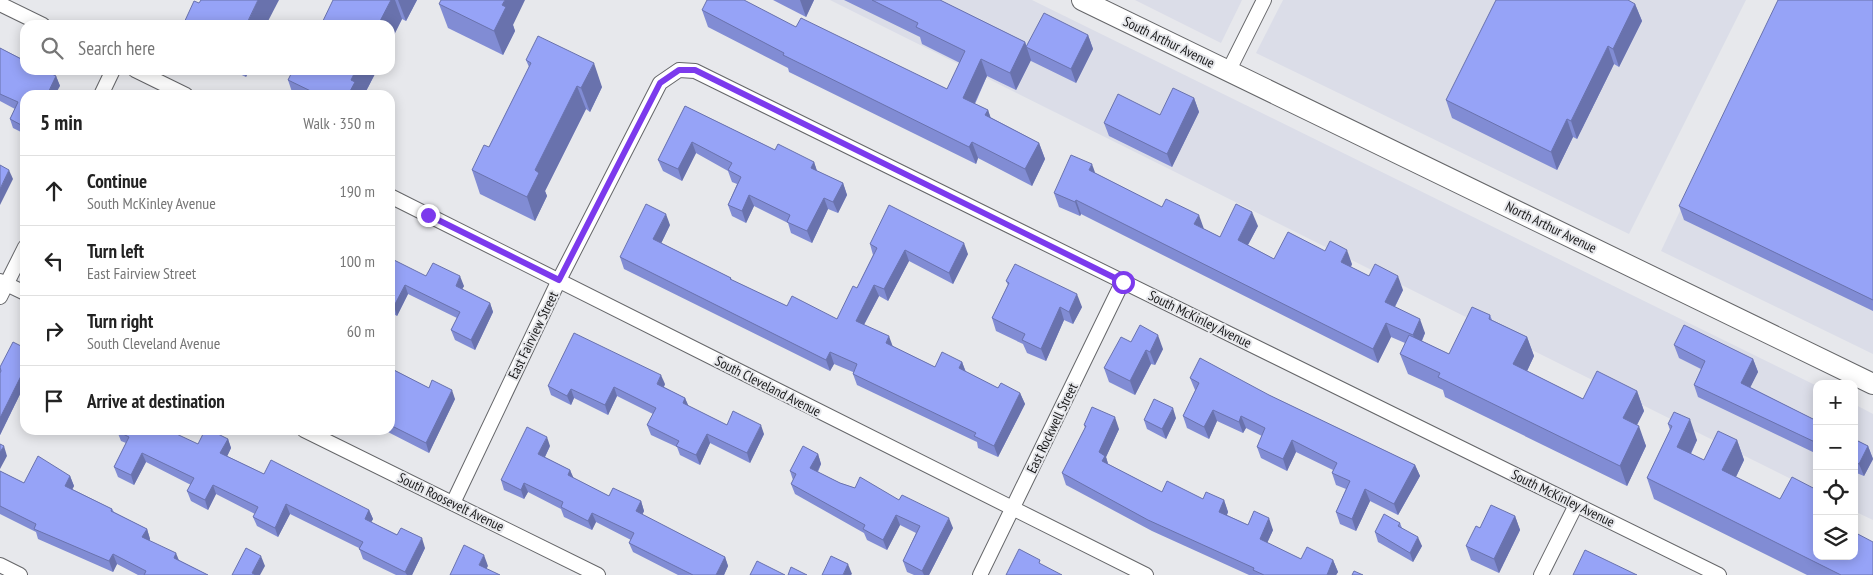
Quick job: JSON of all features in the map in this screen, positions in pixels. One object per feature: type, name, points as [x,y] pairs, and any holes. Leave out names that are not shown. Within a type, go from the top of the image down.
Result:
[{"type":"street","name":"South Arthur Avenue","points":[[1082,0],[1228,72]]},
{"type":"street","points":[[1228,72],[1264,0]]},
{"type":"street","points":[[0,4],[33,20]]},
{"type":"street","name":"East Fairview Street","points":[[452,502],[559,280],[660,83],[679,70]]},
{"type":"street","name":"South McKinley Avenue","points":[[679,70],[695,70],[1719,575]]},
{"type":"street","name":"North Arthur Avenue","points":[[1228,72],[1873,384]]},
{"type":"street","points":[[103,90],[111,75]]},
{"type":"street","points":[[145,75],[176,90]]},
{"type":"street","name":"South Cleveland Avenue","points":[[395,198],[1146,575]]},
{"type":"street","points":[[20,256],[2,287],[20,292]]},
{"type":"street","name":"East Rockwell Street","points":[[980,575],[1123,282]]},
{"type":"street","name":"South Roosevelt Avenue","points":[[314,435],[598,575]]},
{"type":"street","points":[[1541,575],[1576,505]]},
{"type":"street","points":[[0,565],[20,575]]},
{"type":"shaded area","points":[[830,0],[1032,0],[1813,384],[1813,490]]},
{"type":"shaded area","points":[[1135,0],[1242,0],[1221,43]]},
{"type":"shaded area","points":[[1283,0],[1746,0],[1629,234],[1256,53]]},
{"type":"shaded area","points":[[1780,0],[1873,0],[1873,354],[1661,251]]},
{"type":"shaded area","points":[[1858,406],[1873,414],[1873,520],[1858,513]]},
{"type":"building","points":[[201,0],[258,0],[248,20],[185,20],[194,1],[199,3]]},
{"type":"building","points":[[333,0],[391,0],[381,20],[323,20]]},
{"type":"building","points":[[441,0],[505,0],[502,5],[506,7],[494,31],[439,4]]},
{"type":"building","points":[[707,0],[744,0],[796,27],[801,18],[947,89],[965,51],[916,27],[918,23],[872,0],[940,0],[1025,42],[1010,73],[981,59],[963,98],[988,110],[985,115],[1039,143],[1025,169],[972,142],[969,147],[783,55],[784,53],[702,10]]},
{"type":"building","points":[[1496,0],[1628,0],[1635,4],[1613,49],[1608,46],[1571,121],[1567,119],[1551,152],[1446,100]]},
{"type":"building","points":[[1778,0],[1873,0],[1873,300],[1679,206]]},
{"type":"building","points":[[1044,13],[1088,35],[1071,69],[1026,47]]},
{"type":"building","points":[[538,36],[594,63],[581,88],[577,86],[535,170],[539,173],[527,197],[472,170],[484,145],[489,147],[531,63],[526,60]]},
{"type":"building","points":[[0,48],[20,58],[20,75],[56,76],[49,90],[20,90],[20,124],[10,119],[18,102],[0,94]]},
{"type":"building","points":[[290,75],[354,75],[351,80],[355,82],[351,90],[309,90],[288,80]]},
{"type":"building","points":[[1173,88],[1194,98],[1167,154],[1104,123],[1118,94],[1160,115]]},
{"type":"building","points":[[685,106],[775,150],[778,144],[814,162],[811,168],[843,183],[833,202],[824,198],[807,231],[787,222],[790,215],[749,195],[742,211],[728,205],[741,177],[728,170],[732,163],[692,142],[678,169],[658,160]]},
{"type":"building","points":[[1071,155],[1092,164],[1089,170],[1162,207],[1166,199],[1199,215],[1194,224],[1220,237],[1236,204],[1252,212],[1238,240],[1274,259],[1288,232],[1325,251],[1330,241],[1347,250],[1341,262],[1369,276],[1375,264],[1398,276],[1385,302],[1420,319],[1413,335],[1386,323],[1373,349],[1076,200],[1075,202],[1054,193]]},
{"type":"building","points":[[0,165],[9,170],[0,189]]},
{"type":"building","points":[[646,204],[666,214],[653,239],[787,306],[792,296],[837,319],[853,286],[857,288],[877,248],[870,244],[889,205],[964,243],[949,273],[905,250],[884,289],[874,285],[856,321],[889,336],[886,343],[935,367],[942,352],[962,362],[959,368],[998,388],[1001,383],[1020,393],[994,446],[974,436],[976,433],[853,374],[857,364],[830,352],[826,360],[620,257]]},
{"type":"building","points":[[395,260],[426,276],[433,263],[460,276],[456,286],[490,303],[471,340],[451,330],[460,312],[405,285],[395,304]]},
{"type":"building","points":[[1015,264],[1077,294],[1069,312],[1060,307],[1041,349],[1022,340],[1025,334],[992,318],[1009,283],[1006,281]]},
{"type":"building","points":[[1472,307],[1490,315],[1489,319],[1527,337],[1513,364],[1583,399],[1597,371],[1637,391],[1623,418],[1639,426],[1620,466],[1438,377],[1440,373],[1400,354],[1409,335],[1449,354]]},
{"type":"building","points":[[1140,325],[1158,335],[1150,352],[1146,350],[1130,381],[1104,368],[1121,337],[1131,342]]},
{"type":"building","points":[[1684,325],[1753,359],[1741,383],[1813,419],[1813,441],[1694,385],[1705,361],[1674,345]]},
{"type":"building","points":[[574,333],[661,375],[657,384],[685,398],[683,403],[727,425],[733,411],[761,425],[747,453],[707,434],[696,455],[676,446],[679,441],[647,425],[656,408],[614,387],[605,405],[571,389],[567,396],[548,386]]},
{"type":"building","points":[[13,342],[20,346],[20,378],[0,418],[1,371],[0,367]]},
{"type":"building","points":[[1200,358],[1269,395],[1415,465],[1394,504],[1365,489],[1352,519],[1336,512],[1350,481],[1332,473],[1337,463],[1292,440],[1283,459],[1257,447],[1265,428],[1241,416],[1239,422],[1213,410],[1204,427],[1183,416],[1199,383],[1190,378]]},
{"type":"building","points":[[395,371],[429,388],[432,380],[452,390],[426,443],[395,428]]},
{"type":"building","points":[[1154,399],[1173,408],[1162,429],[1144,420]]},
{"type":"building","points":[[1092,407],[1115,417],[1099,452],[1105,456],[1102,461],[1162,492],[1167,481],[1203,499],[1206,492],[1224,500],[1219,512],[1248,525],[1254,511],[1269,518],[1260,539],[1301,559],[1307,547],[1333,560],[1327,575],[1264,575],[1253,570],[1254,568],[1148,520],[1062,473],[1086,426],[1084,425]]},
{"type":"building","points":[[1674,412],[1690,419],[1677,447],[1704,460],[1718,431],[1737,440],[1722,470],[1780,499],[1792,477],[1813,488],[1813,560],[1858,560],[1858,534],[1873,542],[1873,575],[1841,575],[1647,478],[1672,426],[1668,424]]},
{"type":"building","points":[[527,427],[547,437],[538,454],[570,470],[568,475],[609,496],[613,488],[641,501],[636,511],[725,557],[716,575],[693,575],[629,543],[634,533],[592,513],[588,521],[561,507],[563,502],[524,483],[521,490],[501,480]]},
{"type":"building","points":[[125,435],[179,435],[198,444],[202,435],[220,435],[228,439],[220,453],[264,474],[271,460],[369,510],[365,519],[397,535],[401,528],[422,538],[405,572],[359,549],[363,542],[286,504],[275,528],[253,517],[258,507],[213,485],[205,500],[187,491],[194,478],[142,453],[131,475],[114,467],[129,437]]},
{"type":"building","points":[[1858,441],[1868,446],[1858,463]]},
{"type":"building","points":[[0,444],[4,446],[0,452]]},
{"type":"building","points":[[803,446],[818,454],[810,468],[840,483],[855,488],[860,477],[899,500],[902,495],[949,518],[922,571],[903,561],[920,526],[896,515],[883,540],[863,529],[865,525],[791,484],[796,474],[790,471]]},
{"type":"building","points":[[38,456],[70,476],[65,486],[147,529],[142,537],[176,553],[174,558],[208,575],[144,575],[146,571],[113,554],[109,561],[34,529],[36,524],[0,506],[0,471],[24,483]]},
{"type":"building","points":[[1491,505],[1515,516],[1494,559],[1466,546],[1476,526],[1480,528]]},
{"type":"building","points":[[1384,514],[1400,523],[1398,526],[1418,537],[1410,553],[1375,532]]},
{"type":"building","points":[[464,545],[484,555],[479,565],[500,575],[450,575]]},
{"type":"building","points":[[246,548],[261,556],[252,573],[256,575],[232,575]]},
{"type":"building","points":[[1019,549],[1040,560],[1039,563],[1062,575],[1006,575]]},
{"type":"building","points":[[1585,550],[1637,575],[1573,575]]},
{"type":"building","points":[[831,556],[848,564],[843,575],[822,575]]},
{"type":"building","points":[[757,561],[785,575],[750,575]]},
{"type":"building","points":[[791,567],[807,575],[788,575]]},
{"type":"building","points":[[1354,571],[1363,575],[1352,575]]},
{"type":"route","points":[[428,215],[559,280],[660,83],[679,70],[695,70],[1123,282]]}]
